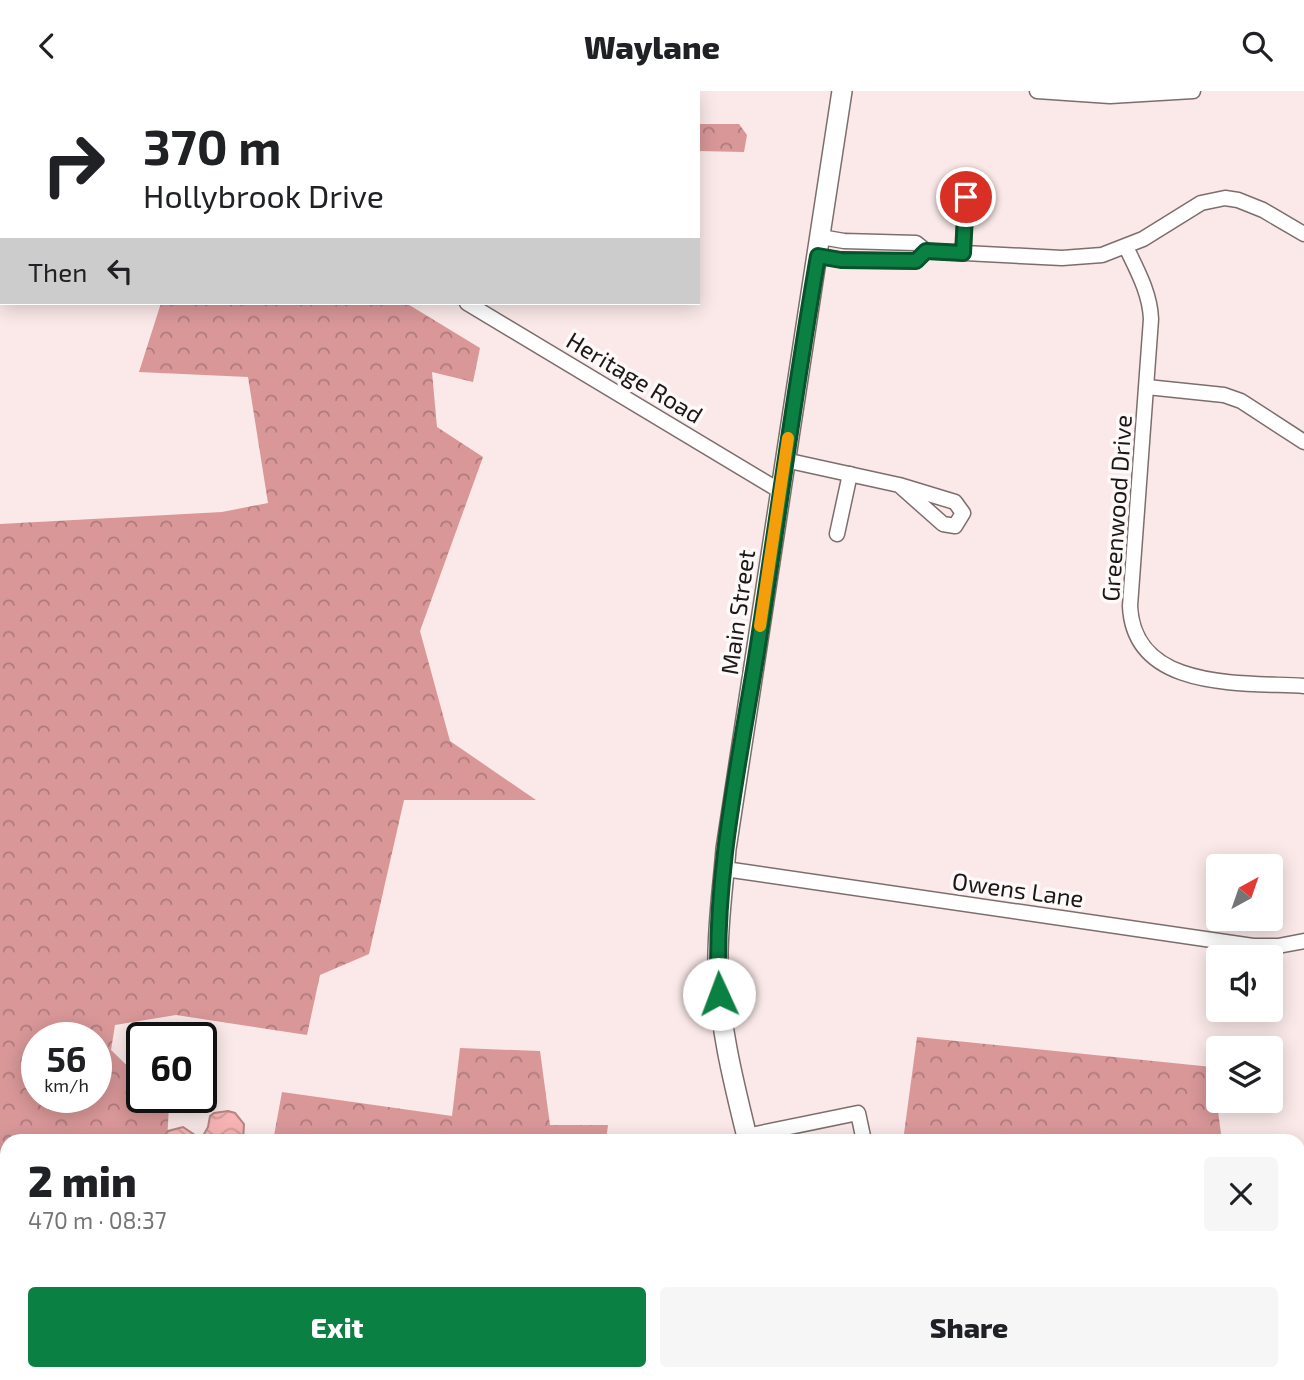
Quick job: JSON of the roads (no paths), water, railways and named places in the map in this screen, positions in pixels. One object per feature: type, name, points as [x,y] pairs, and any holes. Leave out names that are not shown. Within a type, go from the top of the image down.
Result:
[{"type":"main road","name":"Main Street","points":[[746,1134],[730,1063],[719,994],[718,941],[725,869],[780,491],[842,91]]},
{"type":"street","points":[[1037,91],[1110,96],[1193,91]]},
{"type":"street","points":[[963,253],[966,197]]},
{"type":"street","points":[[820,246],[841,260],[916,261],[926,251],[1084,258],[1126,247],[1202,203],[1225,198],[1264,210],[1304,234]]},
{"type":"street","name":"Greenwood Drive","points":[[1126,247],[1150,304],[1147,387],[1130,606],[1133,624],[1158,661],[1183,675],[1202,679],[1304,686]]},
{"type":"street","name":"Heritage Road","points":[[470,305],[780,491]]},
{"type":"street","points":[[1147,387],[1224,395],[1241,401],[1304,442]]},
{"type":"street","points":[[785,460],[899,485]]},
{"type":"street","points":[[837,534],[850,474]]},
{"type":"street","name":"Owens Lane","points":[[725,869],[1252,946],[1278,946],[1304,941]]},
{"type":"street","points":[[768,1134],[858,1113],[862,1134]]},
{"type":"water","points":[[228,1111],[235,1113],[244,1124],[243,1134],[204,1134],[210,1116]]},
{"type":"water","points":[[183,1127],[194,1134],[166,1134]]}]
